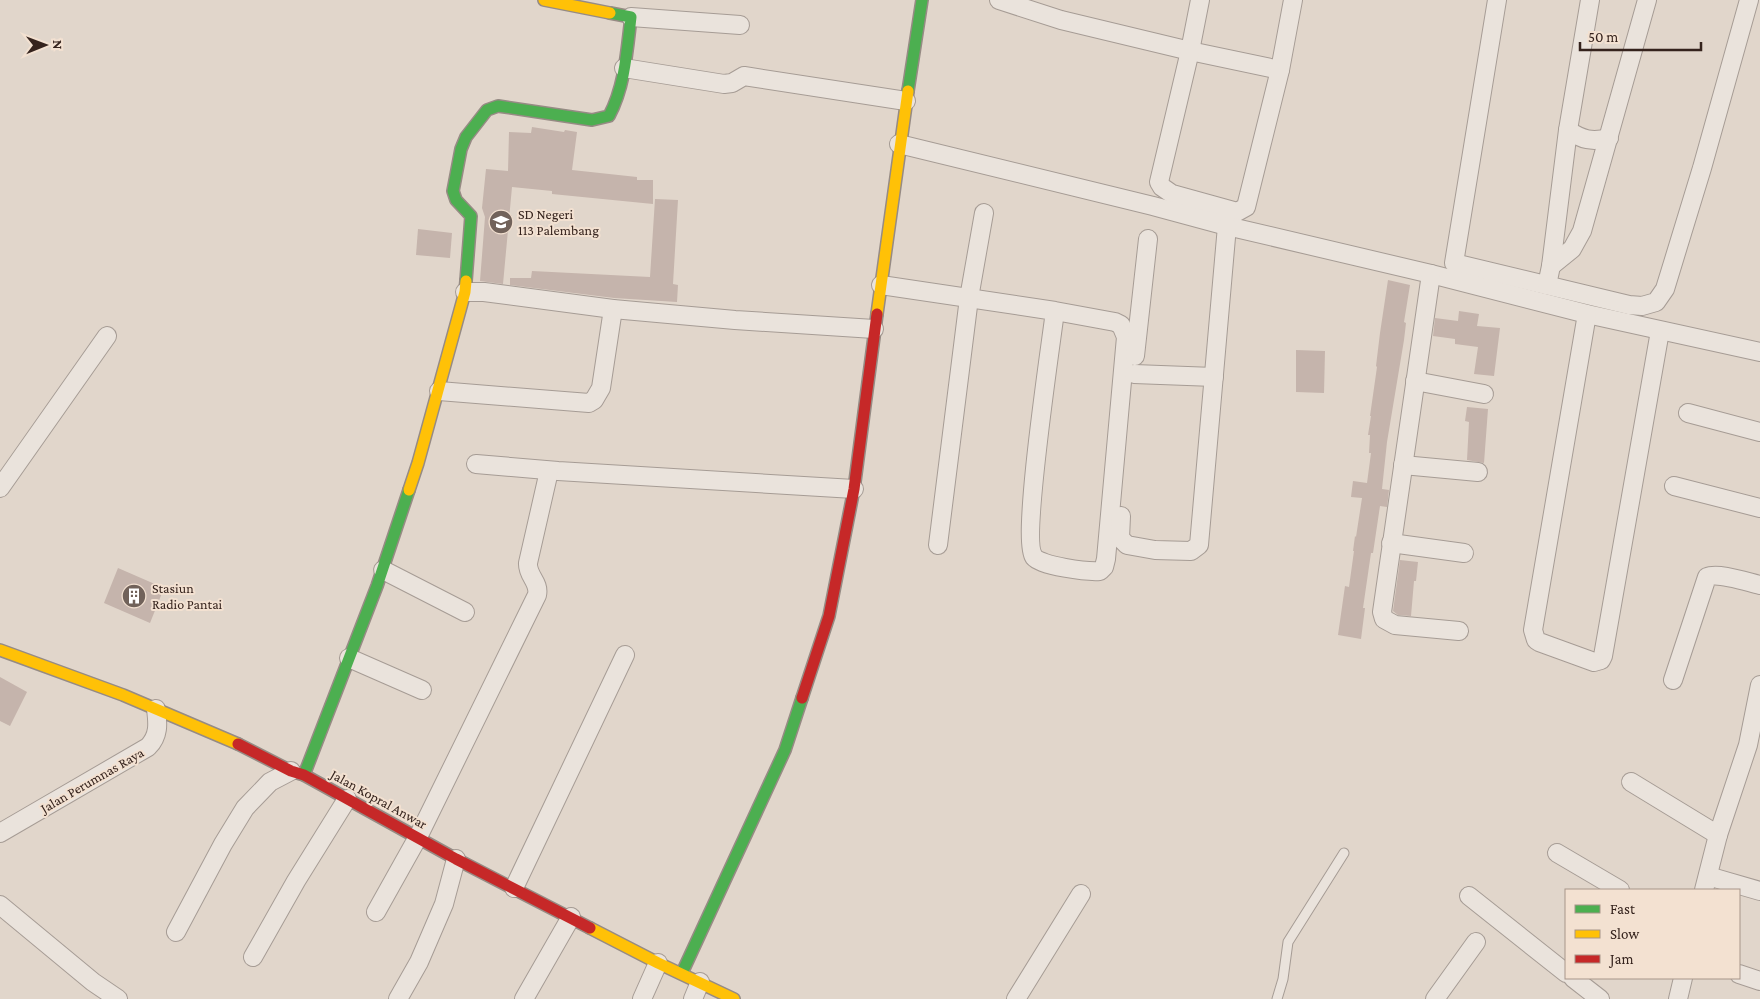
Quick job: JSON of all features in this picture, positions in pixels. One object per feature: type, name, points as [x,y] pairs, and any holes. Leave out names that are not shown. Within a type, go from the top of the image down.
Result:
[{"type":"street","points":[[544,0],[631,17],[740,25]]},
{"type":"street","points":[[682,973],[785,750],[829,616],[854,489],[899,144],[922,0]]},
{"type":"street","points":[[999,0],[1034,5],[1061,20],[1190,51],[1280,70]]},
{"type":"street","points":[[1200,0],[1159,182],[1162,187],[1172,194],[1231,212],[1237,212],[1246,207],[1280,70],[1294,0]]},
{"type":"street","points":[[1497,0],[1454,264],[1629,305],[1642,306],[1656,302],[1665,289],[1702,168],[1749,0]]},
{"type":"street","points":[[1547,285],[1568,130],[1590,0]]},
{"type":"street","points":[[1551,266],[1572,249],[1578,240],[1609,138],[1647,0]]},
{"type":"street","points":[[176,932],[223,844],[245,808],[270,782],[297,773],[349,658],[383,570],[418,463],[465,292],[471,216],[456,200],[453,191],[461,149],[469,132],[487,110],[498,106],[592,120],[609,116],[614,109],[624,68],[631,17]]},
{"type":"street","points":[[624,68],[724,84],[732,84],[744,76],[906,101]]},
{"type":"street","points":[[1568,130],[1588,141],[1609,138]]},
{"type":"street","points":[[899,144],[1227,226],[1432,274],[1587,314],[1760,352]]},
{"type":"street","points":[[938,545],[969,298],[984,213]]},
{"type":"street","points":[[1148,239],[1120,538],[1127,545],[1155,550],[1191,551],[1199,546],[1227,226]]},
{"type":"street","points":[[1432,274],[1382,612],[1384,618],[1395,625],[1458,631]]},
{"type":"street","points":[[881,285],[1055,311],[1115,322],[1120,325],[1126,338],[1106,559],[1104,567],[1100,571],[1042,563],[1030,551],[1030,531],[1040,427],[1055,311]]},
{"type":"street","points":[[465,292],[484,292],[612,309],[734,320],[874,329]]},
{"type":"street","points":[[439,390],[589,403],[594,400],[601,388],[612,309]]},
{"type":"street","points":[[1587,314],[1533,630],[1536,640],[1539,642],[1594,662],[1601,660],[1603,656],[1660,331]]},
{"type":"street","points":[[0,488],[107,336]]},
{"type":"street","points":[[1134,374],[1214,377]]},
{"type":"street","points":[[1415,381],[1484,394]]},
{"type":"street","points":[[1688,413],[1760,432]]},
{"type":"street","points":[[476,464],[549,471],[854,489]]},
{"type":"street","points":[[1403,465],[1478,472]]},
{"type":"street","points":[[376,912],[418,837],[537,596],[537,587],[528,571],[528,563],[549,471]]},
{"type":"street","points":[[1674,486],[1760,508]]},
{"type":"street","points":[[1391,543],[1464,553]]},
{"type":"street","points":[[383,570],[465,612]]},
{"type":"street","points":[[1673,680],[1707,578],[1721,576],[1760,585]]},
{"type":"street","name":"Jalan Kopral Anwar","points":[[0,650],[123,695],[240,745],[347,799],[456,859],[658,963],[734,999]]},
{"type":"street","points":[[514,888],[625,656]]},
{"type":"street","points":[[349,658],[422,690]]},
{"type":"street","points":[[1760,685],[1748,746],[1718,835],[1706,883],[1760,891]]},
{"type":"street","name":"Jalan Perumnas Raya","points":[[0,833],[148,747],[154,741],[158,728],[156,709]]},
{"type":"street","points":[[1631,782],[1718,835]]},
{"type":"street","points":[[253,957],[296,881],[347,799]]},
{"type":"street","points":[[1557,852],[1618,889]]},
{"type":"street","points":[[398,999],[419,962],[444,904],[456,859]]},
{"type":"street","points":[[1016,999],[1081,894]]},
{"type":"street","points":[[1469,896],[1565,971]]},
{"type":"street","points":[[0,905],[93,982],[118,999]]},
{"type":"street","points":[[524,999],[571,917]]},
{"type":"street","points":[[1435,999],[1476,942]]},
{"type":"street","points":[[642,999],[658,963]]},
{"type":"street","points":[[1740,974],[1760,981]]},
{"type":"street","points":[[1574,979],[1600,999]]},
{"type":"street","points":[[1678,999],[1682,979]]},
{"type":"street","points":[[692,999],[700,982]]},
{"type":"lane","points":[[1277,999],[1283,979],[1288,942],[1344,853]]},
{"type":"building","points":[[532,127],[577,132],[572,170],[637,177],[637,180],[653,180],[653,204],[552,194],[552,191],[512,187],[503,284],[480,281],[485,217],[482,208],[486,169],[508,171],[509,132],[531,133]]},
{"type":"building","points":[[655,199],[678,200],[673,284],[678,285],[677,302],[614,298],[510,285],[510,278],[531,278],[532,271],[650,277]]},
{"type":"building","points":[[418,229],[452,233],[450,258],[416,255]]},
{"type":"building","points":[[1388,280],[1410,285],[1404,322],[1406,323],[1404,340],[1387,442],[1382,489],[1389,490],[1387,507],[1380,506],[1363,608],[1365,608],[1361,639],[1338,635],[1345,586],[1349,587],[1362,498],[1351,497],[1353,481],[1367,483],[1371,453],[1369,453],[1370,435],[1368,435]]},
{"type":"building","points":[[1459,311],[1479,314],[1477,326],[1500,328],[1494,376],[1474,374],[1478,347],[1455,344],[1455,339],[1433,336],[1435,318],[1458,321]]},
{"type":"building","points":[[1296,350],[1325,351],[1324,393],[1296,392]]},
{"type":"building","points":[[1467,407],[1488,409],[1484,463],[1467,460],[1469,422],[1465,421]]},
{"type":"building","points":[[1400,560],[1418,562],[1416,581],[1414,581],[1411,616],[1398,615],[1393,611]]},
{"type":"building","name":"Stasiun Radio Pantai","points":[[118,568],[164,588],[150,623],[104,603]]},
{"type":"building","points":[[0,677],[27,692],[10,726],[0,721]]},
{"type":"traffic: fast","points":[[908,91],[922,0]]},
{"type":"traffic: fast","points":[[466,281],[471,216],[456,200],[453,191],[461,149],[466,137],[487,110],[498,106],[592,120],[609,116],[619,93],[622,80],[631,17],[610,13]]},
{"type":"traffic: fast","points":[[304,775],[377,586],[409,490]]},
{"type":"traffic: fast","points":[[682,973],[785,750],[802,698]]},
{"type":"traffic: slow","points":[[544,0],[610,13]]},
{"type":"traffic: slow","points":[[877,314],[908,91]]},
{"type":"traffic: slow","points":[[409,490],[465,292],[466,281]]},
{"type":"traffic: slow","points":[[0,650],[123,695],[238,744]]},
{"type":"traffic: slow","points":[[590,928],[734,999]]},
{"type":"traffic: jam","points":[[802,698],[829,616],[854,489],[877,314]]},
{"type":"traffic: jam","points":[[238,744],[291,771],[304,775],[456,859],[590,928]]},
{"type":"place","name":"SD Negeri 113 Palembang","points":[[501,222]]},
{"type":"place","name":"Stasiun Radio Pantai","points":[[134,596]]}]
